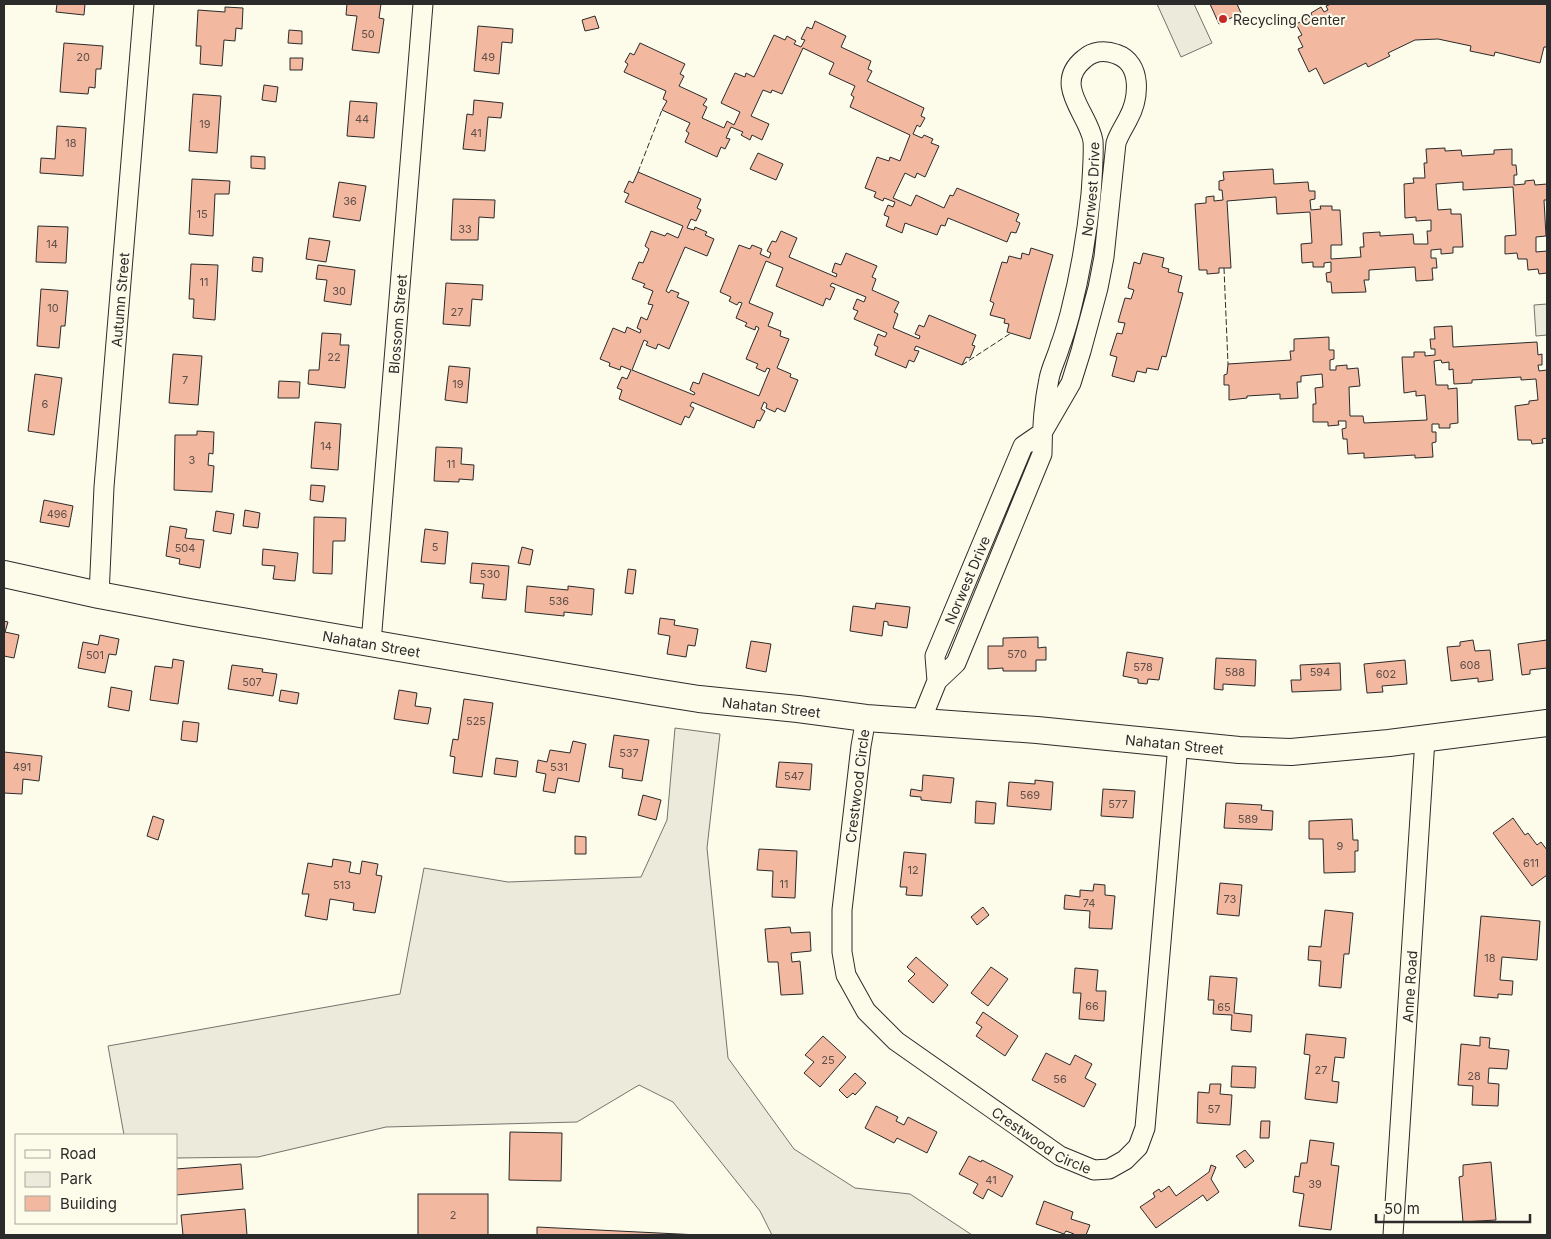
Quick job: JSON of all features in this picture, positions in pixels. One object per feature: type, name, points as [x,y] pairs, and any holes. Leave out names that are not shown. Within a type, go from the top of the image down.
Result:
[{"type":"main road","name":"Nahatan Street","points":[[4,574],[189,612],[655,692],[866,718],[1037,730],[1239,750],[1291,752],[1425,739],[1547,723]]},
{"type":"street","name":"Autumn Street","points":[[99,595],[105,477],[144,4]]},
{"type":"street","name":"Blossom Street","points":[[370,643],[423,4]]},
{"type":"street","name":"Norwest Drive","points":[[920,723],[937,682],[935,656],[1019,455],[1023,446],[1042,433],[1070,383],[1090,319],[1104,257],[1116,143],[1128,119],[1136,92],[1134,70],[1128,61],[1108,51],[1097,52],[1087,56],[1078,63],[1073,72],[1071,82],[1072,94],[1090,130],[1093,142],[1091,194],[1083,254],[1060,346],[1049,378],[1042,433]]},
{"type":"street","name":"Crestwood Circle","points":[[866,718],[842,910],[842,952],[846,975],[866,1011],[896,1041],[1060,1156],[1094,1170],[1109,1169],[1125,1160],[1138,1147],[1145,1128],[1178,744]]},
{"type":"street","name":"Anne Road","points":[[1393,1235],[1425,739]]},
{"type":"green space","points":[[1157,4],[1194,4],[1212,43],[1181,57]]},
{"type":"green space","points":[[1547,304],[1547,335],[1536,336],[1534,305]]},
{"type":"green space","points":[[675,728],[720,734],[707,848],[728,1058],[794,1149],[855,1188],[910,1194],[972,1235],[772,1235],[760,1211],[673,1102],[639,1085],[577,1122],[386,1127],[258,1157],[178,1158],[178,1134],[124,1134],[108,1046],[400,994],[424,868],[508,882],[641,877],[667,820]]},
{"type":"building","points":[[57,4],[85,4],[84,15],[56,12]]},
{"type":"building","points":[[347,4],[381,4],[379,18],[384,19],[379,53],[352,50],[357,16],[346,15]]},
{"type":"building","name":"Recycling Center","points":[[1210,4],[1237,4],[1241,13],[1219,24]]},
{"type":"building","points":[[1331,4],[1547,4],[1547,47],[1544,47],[1540,63],[1495,52],[1494,56],[1470,51],[1471,46],[1438,39],[1415,40],[1388,53],[1390,56],[1368,67],[1366,63],[1324,84],[1316,68],[1309,72],[1298,49],[1303,47],[1298,37],[1302,35],[1296,24],[1312,16],[1311,13],[1321,7],[1324,12],[1328,10],[1326,6]]},
{"type":"building","points":[[225,7],[243,8],[242,29],[236,28],[235,41],[224,40],[222,66],[200,64],[201,46],[196,46],[198,10],[225,12]]},
{"type":"building","points":[[595,16],[599,28],[585,31],[582,20]]},
{"type":"building","points":[[815,21],[846,36],[841,47],[871,61],[868,69],[872,71],[867,81],[924,108],[921,116],[925,118],[920,127],[917,125],[913,134],[922,138],[924,135],[933,139],[931,143],[939,146],[925,177],[917,173],[915,178],[905,173],[893,198],[911,206],[916,195],[944,208],[950,195],[953,196],[957,188],[1019,214],[1016,221],[1020,223],[1016,233],[1011,232],[1007,242],[948,218],[945,226],[941,225],[937,235],[905,223],[902,233],[886,226],[889,217],[884,215],[888,205],[893,207],[895,202],[884,198],[883,201],[874,197],[876,192],[865,188],[877,157],[889,161],[890,157],[900,161],[910,135],[850,107],[854,97],[851,95],[855,86],[829,74],[834,63],[803,48],[782,94],[772,90],[771,93],[763,90],[751,116],[769,124],[762,140],[752,135],[750,140],[741,135],[743,132],[731,127],[726,138],[730,139],[725,149],[721,147],[717,157],[685,142],[689,133],[686,131],[690,123],[662,110],[667,101],[663,99],[666,91],[624,72],[628,64],[625,62],[630,53],[634,55],[640,43],[685,64],[680,74],[684,76],[679,86],[707,99],[703,105],[707,107],[702,118],[724,128],[727,121],[734,125],[740,112],[721,103],[735,73],[745,77],[746,73],[754,77],[774,35],[785,40],[787,36],[796,41],[794,44],[801,47],[805,40],[801,39],[807,27],[812,29]]},
{"type":"building","points":[[478,26],[513,29],[512,43],[502,42],[499,74],[474,71]]},
{"type":"building","points":[[289,30],[302,31],[302,44],[288,43]]},
{"type":"building","points":[[64,43],[103,46],[101,69],[96,69],[95,88],[89,87],[88,94],[60,92]]},
{"type":"building","points":[[290,58],[303,58],[302,70],[290,70]]},
{"type":"building","points":[[264,85],[278,87],[276,102],[262,100]]},
{"type":"building","points":[[193,94],[221,96],[217,153],[189,151]]},
{"type":"building","points":[[474,100],[503,103],[501,118],[488,117],[485,151],[463,149],[467,114],[473,115]]},
{"type":"building","points":[[350,101],[377,103],[374,138],[347,136]]},
{"type":"building","points":[[57,126],[86,128],[83,176],[40,173],[41,158],[55,159]]},
{"type":"building","points":[[1445,148],[1445,151],[1461,150],[1462,156],[1494,154],[1494,150],[1512,149],[1512,165],[1516,165],[1517,175],[1514,175],[1514,185],[1525,184],[1525,181],[1534,180],[1535,185],[1547,184],[1547,200],[1544,200],[1546,236],[1536,237],[1536,252],[1547,251],[1547,273],[1539,274],[1538,269],[1528,270],[1527,259],[1518,259],[1517,253],[1505,254],[1505,236],[1516,235],[1513,187],[1463,190],[1463,182],[1436,184],[1438,210],[1451,209],[1451,214],[1461,214],[1463,247],[1453,247],[1453,253],[1441,254],[1441,249],[1431,250],[1431,258],[1436,258],[1437,268],[1432,268],[1433,280],[1416,281],[1415,267],[1369,270],[1369,280],[1364,280],[1366,292],[1332,293],[1331,282],[1327,282],[1326,273],[1331,272],[1331,262],[1324,263],[1324,267],[1313,267],[1313,262],[1302,263],[1301,244],[1312,243],[1310,212],[1277,214],[1276,197],[1227,201],[1231,268],[1219,268],[1219,273],[1207,274],[1207,270],[1199,270],[1195,204],[1206,203],[1206,197],[1214,196],[1214,201],[1223,200],[1222,190],[1219,190],[1219,181],[1224,180],[1223,172],[1273,169],[1274,184],[1308,182],[1309,191],[1315,191],[1315,199],[1310,200],[1311,210],[1321,209],[1320,206],[1332,206],[1332,210],[1340,210],[1342,245],[1331,245],[1331,259],[1361,257],[1360,247],[1364,247],[1363,233],[1380,232],[1380,236],[1413,234],[1414,244],[1428,244],[1427,231],[1431,231],[1431,220],[1416,221],[1416,217],[1405,218],[1404,184],[1414,183],[1413,178],[1425,178],[1424,163],[1427,163],[1426,149]]},
{"type":"building","points":[[758,153],[783,164],[776,180],[750,169]]},
{"type":"building","points":[[251,156],[265,157],[265,169],[251,168]]},
{"type":"building","points":[[638,172],[701,199],[697,208],[701,210],[696,221],[691,219],[687,228],[694,230],[695,227],[707,232],[705,235],[714,239],[707,256],[685,247],[666,291],[669,293],[671,290],[679,293],[677,297],[689,302],[669,349],[658,344],[656,349],[646,345],[648,342],[644,340],[632,370],[694,395],[695,393],[690,390],[693,382],[699,384],[703,373],[759,396],[770,369],[767,368],[765,372],[756,368],[758,364],[746,359],[759,328],[756,326],[755,330],[745,326],[747,323],[736,318],[742,303],[739,302],[737,305],[729,301],[731,297],[720,292],[739,245],[750,249],[752,245],[762,249],[760,254],[769,258],[771,253],[767,251],[772,241],[776,242],[781,231],[797,238],[789,257],[836,277],[837,274],[832,272],[835,263],[841,265],[846,253],[877,266],[872,277],[876,279],[872,290],[899,302],[894,312],[898,314],[893,328],[919,339],[920,336],[915,334],[919,325],[924,327],[929,315],[976,335],[972,345],[975,346],[970,358],[966,357],[962,365],[916,346],[914,350],[919,351],[914,362],[909,360],[906,368],[875,355],[878,347],[874,345],[878,334],[885,337],[887,333],[854,319],[858,311],[853,309],[857,299],[864,302],[866,297],[832,283],[830,286],[835,288],[830,300],[826,298],[823,306],[776,286],[783,268],[766,261],[749,303],[773,313],[768,326],[781,331],[780,336],[789,339],[777,368],[791,374],[790,377],[798,380],[785,412],[777,408],[775,412],[766,408],[767,404],[764,402],[761,409],[765,411],[760,421],[757,420],[754,428],[692,402],[690,406],[694,408],[689,418],[685,416],[681,425],[619,399],[622,390],[617,388],[622,377],[627,379],[631,370],[621,366],[620,370],[609,366],[610,363],[600,359],[613,328],[625,333],[627,327],[640,333],[641,330],[637,328],[641,317],[647,320],[653,305],[648,304],[653,291],[643,287],[645,284],[632,279],[639,262],[643,263],[649,249],[645,246],[651,231],[665,236],[667,233],[678,238],[683,226],[625,202],[629,194],[624,192],[629,181],[633,183]]},
{"type":"building","points":[[192,179],[230,181],[229,194],[215,194],[213,236],[189,234]]},
{"type":"building","points":[[339,182],[366,186],[360,221],[333,217]]},
{"type":"building","points":[[453,199],[495,200],[494,218],[479,217],[478,240],[451,240]]},
{"type":"building","points":[[38,226],[68,227],[66,263],[36,262]]},
{"type":"building","points":[[309,238],[330,241],[326,262],[306,259]]},
{"type":"building","points":[[1031,248],[1053,255],[1030,339],[1007,332],[1009,324],[1004,323],[1005,319],[990,315],[994,303],[990,301],[1002,262],[1007,263],[1009,256],[1021,259],[1022,253],[1029,255]]},
{"type":"building","points":[[1143,253],[1164,258],[1162,267],[1169,269],[1168,272],[1182,276],[1178,292],[1183,293],[1166,357],[1162,356],[1158,370],[1147,368],[1146,373],[1137,371],[1134,382],[1112,376],[1117,357],[1110,355],[1117,333],[1122,334],[1125,323],[1118,322],[1125,298],[1131,299],[1134,290],[1128,288],[1134,262],[1140,264]]},
{"type":"building","points":[[253,257],[263,258],[262,272],[252,271]]},
{"type":"building","points":[[191,264],[218,265],[215,320],[193,318],[194,299],[189,299]]},
{"type":"building","points":[[318,265],[355,270],[351,305],[324,301],[327,280],[316,279]]},
{"type":"building","points":[[446,283],[483,285],[482,300],[472,299],[470,326],[443,324]]},
{"type":"building","points":[[41,289],[68,291],[65,326],[61,326],[59,348],[37,346]]},
{"type":"building","points":[[1452,326],[1453,347],[1537,342],[1538,355],[1542,354],[1542,365],[1538,365],[1539,371],[1547,370],[1547,438],[1542,439],[1543,443],[1532,444],[1531,440],[1518,440],[1515,406],[1529,404],[1529,401],[1538,400],[1536,379],[1521,380],[1521,377],[1472,380],[1472,383],[1454,384],[1453,369],[1449,370],[1449,362],[1442,363],[1441,360],[1434,361],[1436,385],[1448,385],[1448,389],[1457,388],[1458,423],[1450,424],[1450,428],[1439,428],[1439,424],[1432,424],[1432,432],[1436,432],[1436,442],[1432,443],[1433,457],[1415,458],[1415,455],[1364,458],[1364,453],[1348,454],[1347,439],[1343,439],[1342,429],[1346,428],[1346,421],[1338,421],[1339,425],[1328,426],[1328,422],[1313,422],[1313,404],[1316,404],[1315,388],[1323,387],[1322,374],[1301,376],[1301,382],[1297,382],[1298,398],[1280,399],[1280,394],[1247,396],[1247,398],[1229,400],[1229,385],[1224,385],[1224,375],[1227,374],[1228,364],[1291,360],[1290,351],[1294,351],[1294,339],[1329,337],[1329,350],[1334,350],[1334,359],[1330,360],[1330,370],[1336,370],[1336,366],[1347,365],[1347,369],[1358,368],[1360,386],[1349,387],[1350,416],[1363,416],[1364,423],[1427,420],[1425,395],[1416,396],[1416,391],[1404,393],[1402,357],[1414,357],[1414,352],[1425,352],[1425,356],[1435,355],[1435,349],[1431,349],[1430,339],[1435,339],[1434,327]]},
{"type":"building","points":[[322,333],[341,334],[340,345],[349,345],[345,388],[308,384],[309,370],[319,370]]},
{"type":"building","points":[[173,354],[202,356],[198,405],[169,403]]},
{"type":"building","points":[[449,366],[470,368],[467,403],[445,400]]},
{"type":"building","points":[[35,374],[62,378],[54,435],[28,431]]},
{"type":"building","points":[[279,381],[300,382],[299,398],[278,398]]},
{"type":"building","points":[[315,422],[341,424],[338,470],[311,468]]},
{"type":"building","points":[[197,431],[214,432],[213,454],[209,453],[208,465],[214,466],[212,492],[174,490],[175,435],[197,435]]},
{"type":"building","points":[[436,447],[462,448],[461,464],[474,465],[473,480],[459,479],[459,482],[434,481]]},
{"type":"building","points":[[311,485],[325,486],[323,502],[310,500]]},
{"type":"building","points":[[44,500],[73,506],[69,527],[40,522]]},
{"type":"building","points":[[245,510],[260,513],[258,528],[243,526]]},
{"type":"building","points":[[216,511],[234,514],[231,534],[213,531]]},
{"type":"building","points":[[314,517],[346,518],[345,541],[333,541],[332,574],[313,573]]},
{"type":"building","points":[[170,526],[187,529],[185,538],[204,540],[200,568],[179,564],[180,559],[166,556]]},
{"type":"building","points":[[425,529],[448,532],[445,564],[421,562]]},
{"type":"building","points":[[522,547],[533,550],[530,565],[518,563]]},
{"type":"building","points":[[263,549],[298,553],[295,581],[273,579],[275,566],[262,565]]},
{"type":"building","points":[[472,563],[509,566],[506,600],[482,598],[484,584],[470,583]]},
{"type":"building","points":[[628,569],[636,570],[633,594],[625,593]]},
{"type":"building","points":[[527,586],[568,590],[568,586],[594,589],[592,615],[564,612],[564,616],[525,612]]},
{"type":"building","points":[[876,603],[910,607],[907,628],[888,625],[888,622],[884,621],[882,636],[850,631],[853,606],[875,609]]},
{"type":"building","points":[[660,618],[675,620],[674,625],[698,629],[695,646],[688,645],[686,657],[667,654],[670,636],[658,634]]},
{"type":"building","points":[[4,621],[8,622],[5,632],[19,635],[14,658],[4,656]]},
{"type":"building","points":[[100,635],[119,639],[116,655],[109,654],[105,673],[78,668],[83,642],[98,645]]},
{"type":"building","points":[[1038,637],[1038,648],[1046,647],[1046,660],[1036,660],[1036,671],[1003,671],[1003,668],[988,669],[988,646],[1003,646],[1003,638]]},
{"type":"building","points":[[1473,640],[1475,651],[1490,650],[1493,680],[1478,682],[1478,678],[1451,681],[1447,647],[1460,646],[1460,642]]},
{"type":"building","points":[[1547,640],[1547,668],[1530,670],[1530,674],[1522,675],[1518,644]]},
{"type":"building","points":[[751,641],[771,644],[766,672],[746,668]]},
{"type":"building","points":[[1127,652],[1163,658],[1159,680],[1148,679],[1147,684],[1138,683],[1138,679],[1123,676]]},
{"type":"building","points":[[1216,658],[1256,660],[1255,686],[1223,684],[1223,690],[1214,689]]},
{"type":"building","points":[[173,659],[184,661],[178,704],[150,700],[155,666],[172,668]]},
{"type":"building","points":[[1405,660],[1407,684],[1382,686],[1383,692],[1367,693],[1364,664]]},
{"type":"building","points":[[1340,663],[1341,690],[1292,692],[1291,680],[1301,680],[1300,665]]},
{"type":"building","points":[[232,665],[263,669],[262,672],[277,674],[273,696],[228,689]]},
{"type":"building","points":[[111,687],[132,691],[129,711],[108,707]]},
{"type":"building","points":[[281,690],[299,693],[297,704],[279,701]]},
{"type":"building","points":[[399,690],[417,693],[415,706],[431,708],[428,724],[394,719]]},
{"type":"building","points":[[464,699],[493,703],[482,777],[453,773],[455,757],[450,756],[453,739],[458,740]]},
{"type":"building","points":[[183,721],[199,723],[197,742],[181,740]]},
{"type":"building","points":[[614,735],[649,740],[642,781],[622,778],[623,769],[609,767]]},
{"type":"building","points":[[573,741],[586,744],[579,782],[558,778],[555,793],[543,791],[546,774],[536,772],[538,760],[547,762],[550,750],[570,753]]},
{"type":"building","points":[[4,752],[42,756],[39,781],[23,779],[22,794],[4,793]]},
{"type":"building","points":[[496,758],[518,761],[516,777],[494,774]]},
{"type":"building","points":[[779,762],[812,764],[810,790],[776,787]]},
{"type":"building","points":[[923,775],[954,778],[951,803],[921,800],[921,797],[910,796],[911,789],[922,791]]},
{"type":"building","points":[[1035,780],[1053,782],[1051,810],[1007,806],[1009,782],[1035,784]]},
{"type":"building","points":[[1103,789],[1135,791],[1133,818],[1101,816]]},
{"type":"building","points":[[643,795],[661,800],[656,820],[638,815]]},
{"type":"building","points":[[976,801],[996,803],[994,824],[975,823]]},
{"type":"building","points":[[1226,803],[1262,805],[1261,810],[1273,811],[1272,830],[1224,828]]},
{"type":"building","points":[[153,816],[164,820],[158,840],[147,836]]},
{"type":"building","points":[[1513,818],[1525,835],[1528,833],[1537,845],[1541,842],[1547,850],[1547,875],[1532,886],[1493,833]]},
{"type":"building","points":[[1352,819],[1353,840],[1358,840],[1358,851],[1355,851],[1355,872],[1324,873],[1323,839],[1309,839],[1309,821]]},
{"type":"building","points":[[575,836],[586,837],[586,854],[575,854]]},
{"type":"building","points":[[759,849],[797,851],[795,898],[772,897],[773,871],[757,870]]},
{"type":"building","points":[[904,852],[926,854],[922,896],[906,895],[907,887],[900,887]]},
{"type":"building","points":[[333,859],[351,862],[349,872],[360,874],[362,861],[378,864],[376,875],[382,876],[375,913],[353,910],[354,903],[330,899],[327,920],[305,916],[309,894],[302,894],[308,863],[332,867]]},
{"type":"building","points":[[1220,883],[1242,885],[1239,916],[1217,914]]},
{"type":"building","points":[[1094,884],[1105,885],[1105,895],[1115,896],[1112,929],[1089,928],[1090,911],[1064,909],[1065,895],[1080,897],[1080,890],[1093,891]]},
{"type":"building","points":[[983,907],[989,915],[977,925],[971,917]]},
{"type":"building","points":[[1325,910],[1353,913],[1349,954],[1344,954],[1341,988],[1319,986],[1321,961],[1308,960],[1309,946],[1321,947]]},
{"type":"building","points":[[1481,916],[1540,921],[1537,960],[1502,957],[1500,980],[1513,981],[1512,995],[1498,994],[1498,998],[1474,996]]},
{"type":"building","points":[[790,927],[791,933],[810,932],[811,951],[791,953],[792,962],[800,961],[803,994],[781,995],[778,962],[768,962],[765,929]]},
{"type":"building","points":[[916,957],[948,985],[933,1003],[908,981],[915,974],[907,967]]},
{"type":"building","points":[[991,967],[1008,979],[988,1006],[971,993]]},
{"type":"building","points":[[1075,968],[1098,970],[1096,991],[1106,991],[1104,1021],[1079,1019],[1081,993],[1073,993]]},
{"type":"building","points":[[1210,976],[1237,978],[1234,1013],[1252,1015],[1251,1032],[1231,1030],[1232,1015],[1213,1014],[1214,1000],[1208,1000]]},
{"type":"building","points":[[983,1012],[1018,1036],[1005,1056],[976,1036],[982,1027],[976,1023]]},
{"type":"building","points":[[1306,1034],[1346,1038],[1344,1058],[1335,1057],[1332,1081],[1339,1082],[1337,1103],[1305,1099],[1310,1055],[1304,1054]]},
{"type":"building","points":[[823,1036],[846,1057],[820,1087],[804,1073],[814,1062],[805,1055]]},
{"type":"building","points":[[1480,1037],[1490,1038],[1489,1048],[1509,1050],[1507,1069],[1489,1068],[1488,1083],[1499,1084],[1498,1106],[1472,1105],[1473,1086],[1458,1085],[1461,1044],[1480,1046]]},
{"type":"building","points":[[1046,1053],[1070,1065],[1075,1055],[1092,1064],[1085,1078],[1096,1084],[1084,1107],[1032,1080]]},
{"type":"building","points":[[1232,1066],[1256,1067],[1255,1088],[1231,1087]]},
{"type":"building","points":[[855,1073],[866,1083],[855,1095],[853,1093],[847,1098],[839,1090]]},
{"type":"building","points":[[1210,1084],[1221,1084],[1220,1094],[1232,1095],[1230,1125],[1197,1123],[1198,1092],[1209,1093]]},
{"type":"building","points":[[876,1106],[898,1117],[896,1121],[904,1125],[908,1117],[937,1132],[927,1153],[897,1138],[894,1143],[865,1128]]},
{"type":"building","points":[[1261,1121],[1270,1121],[1269,1138],[1260,1138]]},
{"type":"building","points":[[510,1132],[562,1133],[561,1181],[509,1180]]},
{"type":"building","points":[[1310,1140],[1334,1143],[1331,1165],[1339,1166],[1331,1230],[1299,1226],[1304,1194],[1293,1192],[1295,1176],[1299,1177],[1301,1163],[1307,1163]]},
{"type":"building","points":[[1245,1150],[1254,1161],[1245,1168],[1236,1156]]},
{"type":"building","points":[[969,1156],[981,1162],[982,1160],[1013,1176],[1002,1197],[988,1189],[983,1199],[973,1193],[978,1184],[959,1174]]},
{"type":"building","points":[[1491,1162],[1496,1220],[1463,1222],[1459,1177],[1463,1176],[1463,1165]]},
{"type":"building","points":[[241,1164],[243,1189],[178,1195],[178,1169]]},
{"type":"building","points":[[1211,1165],[1216,1167],[1211,1179],[1219,1192],[1207,1201],[1203,1195],[1156,1228],[1140,1207],[1155,1197],[1153,1193],[1159,1189],[1161,1192],[1169,1186],[1176,1196],[1209,1172]]},
{"type":"building","points":[[418,1194],[488,1194],[488,1235],[418,1235]]},
{"type":"building","points":[[1044,1201],[1073,1212],[1071,1219],[1090,1225],[1086,1235],[1073,1235],[1066,1231],[1064,1234],[1036,1224]]},
{"type":"building","points":[[245,1209],[247,1235],[183,1235],[181,1215]]},
{"type":"building","points":[[537,1227],[699,1235],[537,1235]]},
{"type":"fence","points":[[638,172],[662,110]]},
{"type":"fence","points":[[1224,268],[1228,364]]},
{"type":"fence","points":[[962,365],[1011,333]]},
{"type":"place","name":"Recycling Center","points":[[1223,19]]}]
